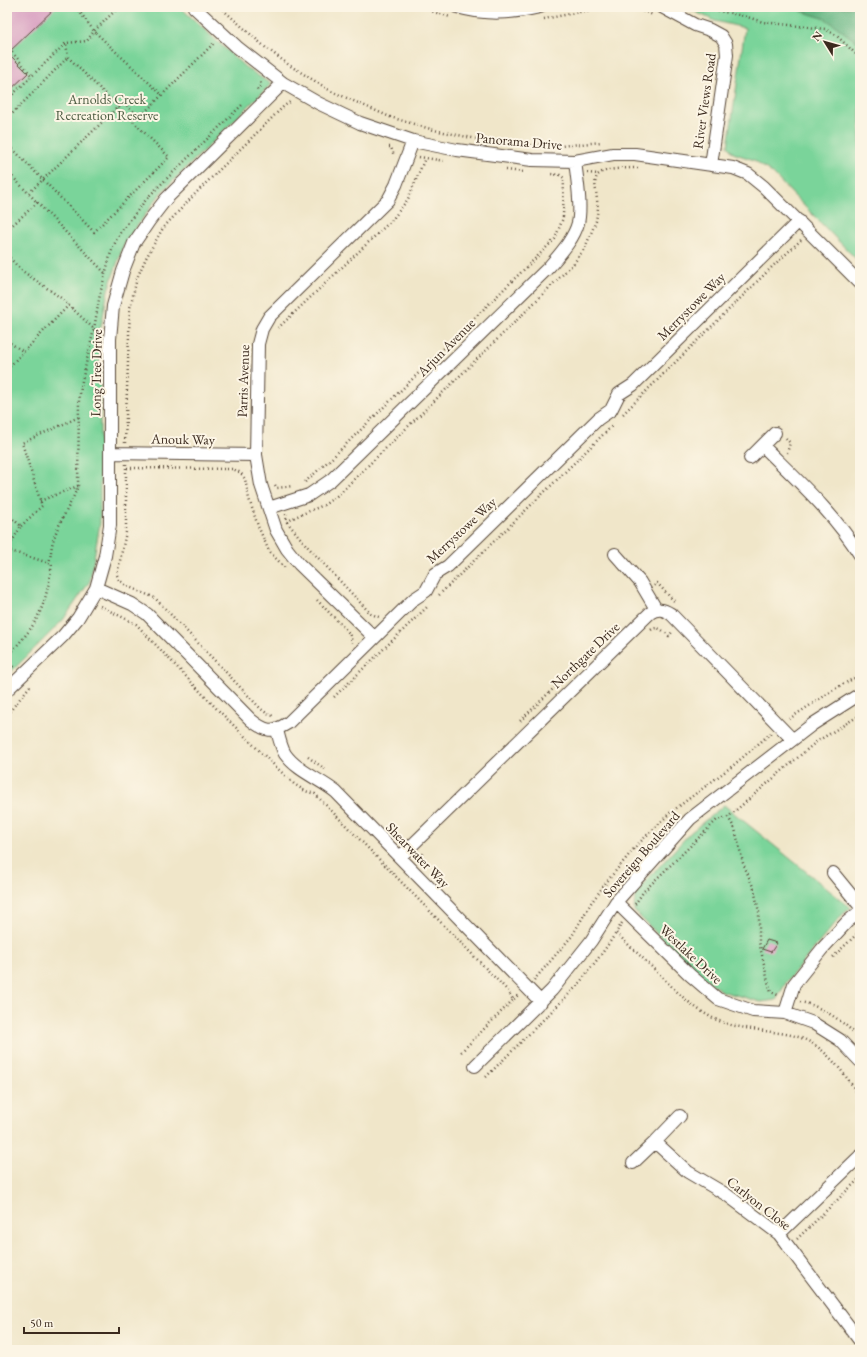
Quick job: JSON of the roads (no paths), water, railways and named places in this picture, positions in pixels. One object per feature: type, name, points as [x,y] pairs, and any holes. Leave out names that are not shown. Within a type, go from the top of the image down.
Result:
[{"type":"street","name":"Panorama Drive","points":[[194,7],[237,47],[283,83],[318,103],[360,123],[412,141],[494,156],[532,160],[575,161],[613,154],[635,154],[733,168],[748,174],[764,187],[860,283]]},
{"type":"street","points":[[455,13],[473,11],[501,14],[540,7]]},
{"type":"street","name":"River Views Road","points":[[659,12],[710,30],[721,36],[726,44],[728,55],[710,165]]},
{"type":"street","name":"Long Tree Drive","points":[[7,690],[63,636],[78,618],[96,588],[105,556],[110,525],[110,339],[113,306],[123,271],[134,244],[166,199],[283,83]]},
{"type":"street","name":"Parris Avenue","points":[[374,637],[299,564],[287,549],[276,530],[261,485],[256,455],[258,344],[262,329],[269,317],[388,200],[396,185],[412,141]]},
{"type":"street","name":"Arjun Avenue","points":[[269,508],[308,495],[331,480],[549,267],[566,247],[578,224],[579,196],[575,161]]},
{"type":"street","name":"Merrystowe Way","points":[[277,730],[288,723],[374,637],[414,599],[426,591],[434,574],[448,566],[598,419],[611,410],[619,394],[633,384],[798,221]]},
{"type":"street","points":[[750,458],[775,434]]},
{"type":"street","points":[[763,446],[827,511],[845,532],[860,555]]},
{"type":"street","name":"Anouk Way","points":[[110,453],[256,455]]},
{"type":"street","points":[[614,554],[640,582],[656,609],[663,610],[671,614],[785,719],[792,739]]},
{"type":"street","points":[[96,588],[132,604],[146,614],[251,720],[259,726],[277,730]]},
{"type":"street","name":"Northgate Drive","points":[[400,857],[650,613],[656,609]]},
{"type":"street","name":"Sovereign Boulevard","points":[[475,1066],[541,1002],[570,969],[616,902],[690,819],[792,739],[837,707],[860,694]]},
{"type":"street","name":"Shearwater Way","points":[[277,730],[285,754],[297,766],[325,783],[336,792],[541,1002]]},
{"type":"street","points":[[833,873],[860,906]]},
{"type":"street","name":"Westlake Drive","points":[[616,902],[690,975],[718,999],[753,1011],[786,1013],[813,1023],[840,1040],[860,1061]]},
{"type":"street","points":[[786,1013],[794,984],[798,978],[847,922],[860,911]]},
{"type":"street","points":[[633,1163],[680,1116]]},
{"type":"street","name":"Carlyon Close","points":[[655,1142],[688,1172],[727,1195],[779,1234],[860,1341]]},
{"type":"street","points":[[779,1234],[860,1156]]},
{"type":"park label","name":"Arnolds Creek Recreation Reserve","points":[[107,108]]}]
